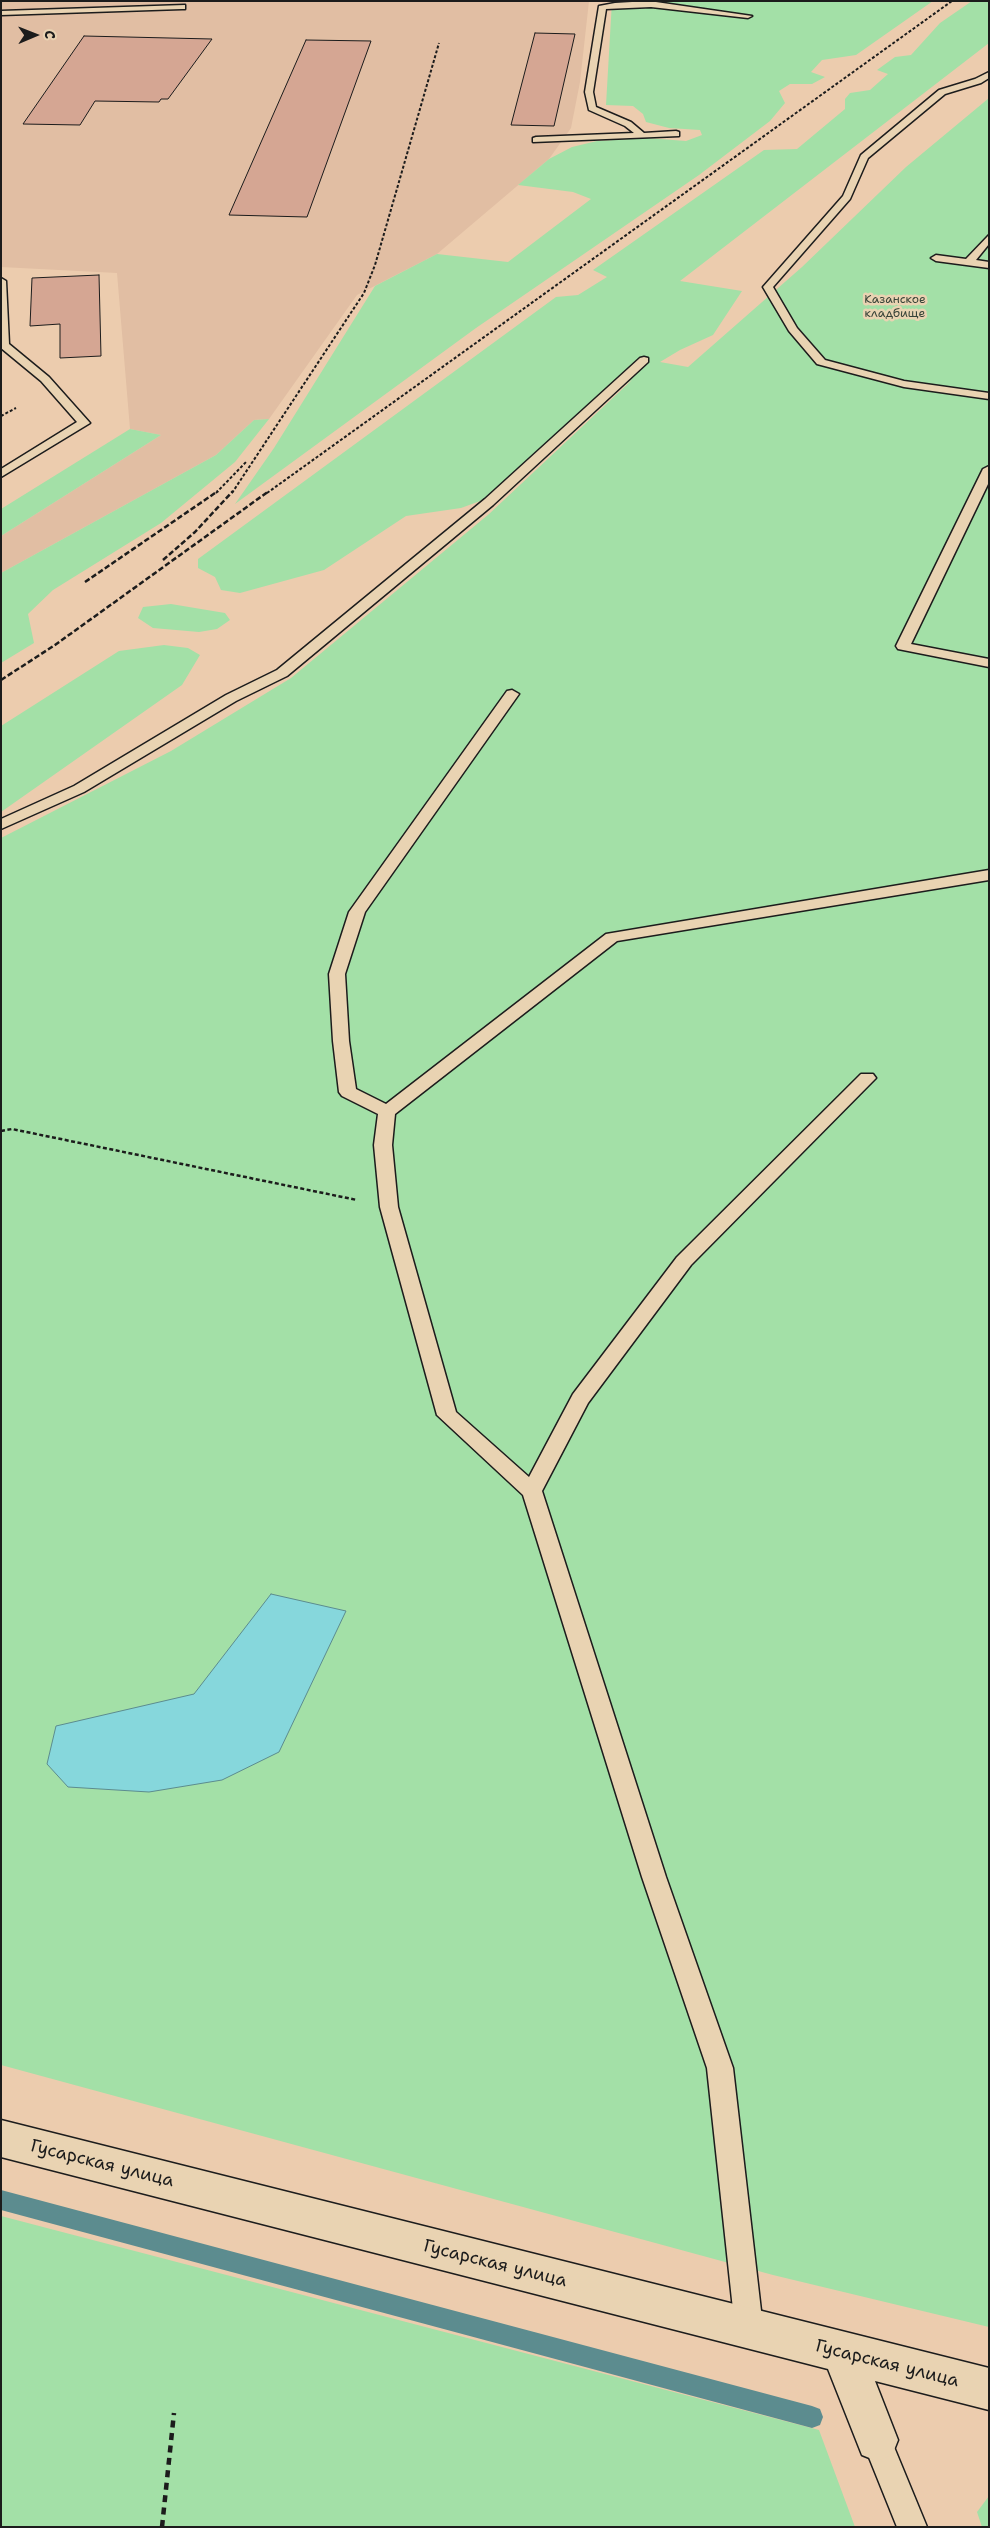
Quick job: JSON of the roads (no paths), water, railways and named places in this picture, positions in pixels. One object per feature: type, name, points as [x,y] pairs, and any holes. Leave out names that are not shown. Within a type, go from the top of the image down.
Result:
[{"type":"street","name":"Гусарская улица","points":[[1,2138],[989,2389]]},
{"type":"street","points":[[842,2352],[878,2440]]},
{"type":"lane","points":[[641,135],[628,124],[592,108],[589,92],[602,8],[652,3],[748,16]]},
{"type":"lane","points":[[1,12],[182,7]]},
{"type":"lane","points":[[989,74],[978,80],[942,92],[864,157],[847,197],[768,287],[793,328],[821,362],[904,384],[989,396]]},
{"type":"lane","points":[[978,80],[989,82]]},
{"type":"lane","points":[[536,140],[676,134]]},
{"type":"lane","points":[[968,262],[989,238]]},
{"type":"lane","points":[[936,258],[989,265]]},
{"type":"lane","points":[[1,281],[3,344],[45,379],[84,423],[1,474]]},
{"type":"lane","points":[[1,826],[79,789],[231,698],[282,673],[489,502],[644,360]]},
{"type":"lane","points":[[989,469],[903,646],[989,663]]},
{"type":"lane","points":[[387,1112],[348,1092],[341,1041],[337,974],[357,912],[512,694]]},
{"type":"lane","points":[[749,2328],[720,2068],[654,1877],[532,1491],[447,1414],[389,1207],[382,1145],[387,1112],[612,937],[989,875]]},
{"type":"lane","points":[[532,1491],[580,1399],[684,1261],[867,1078]]},
{"type":"lane","points":[[878,2440],[912,2527]]},
{"type":"water","points":[[271,1594],[346,1611],[279,1752],[222,1780],[149,1792],[68,1787],[47,1764],[56,1726],[194,1694]]},
{"type":"waterway","points":[[1,2200],[812,2417]]},
{"type":"railway","points":[[267,493],[952,1]]},
{"type":"railway","points":[[232,493],[364,293],[375,265],[439,43]]},
{"type":"railway","points":[[1,416],[16,408]]},
{"type":"railway","points":[[218,491],[247,461]]},
{"type":"railway","points":[[85,582],[218,491]]},
{"type":"railway","points":[[163,560],[195,532],[233,491]]},
{"type":"railway","points":[[1,680],[55,645],[269,491]]},
{"type":"park label","name":"Казанское кладбище","points":[[895,307]]}]
